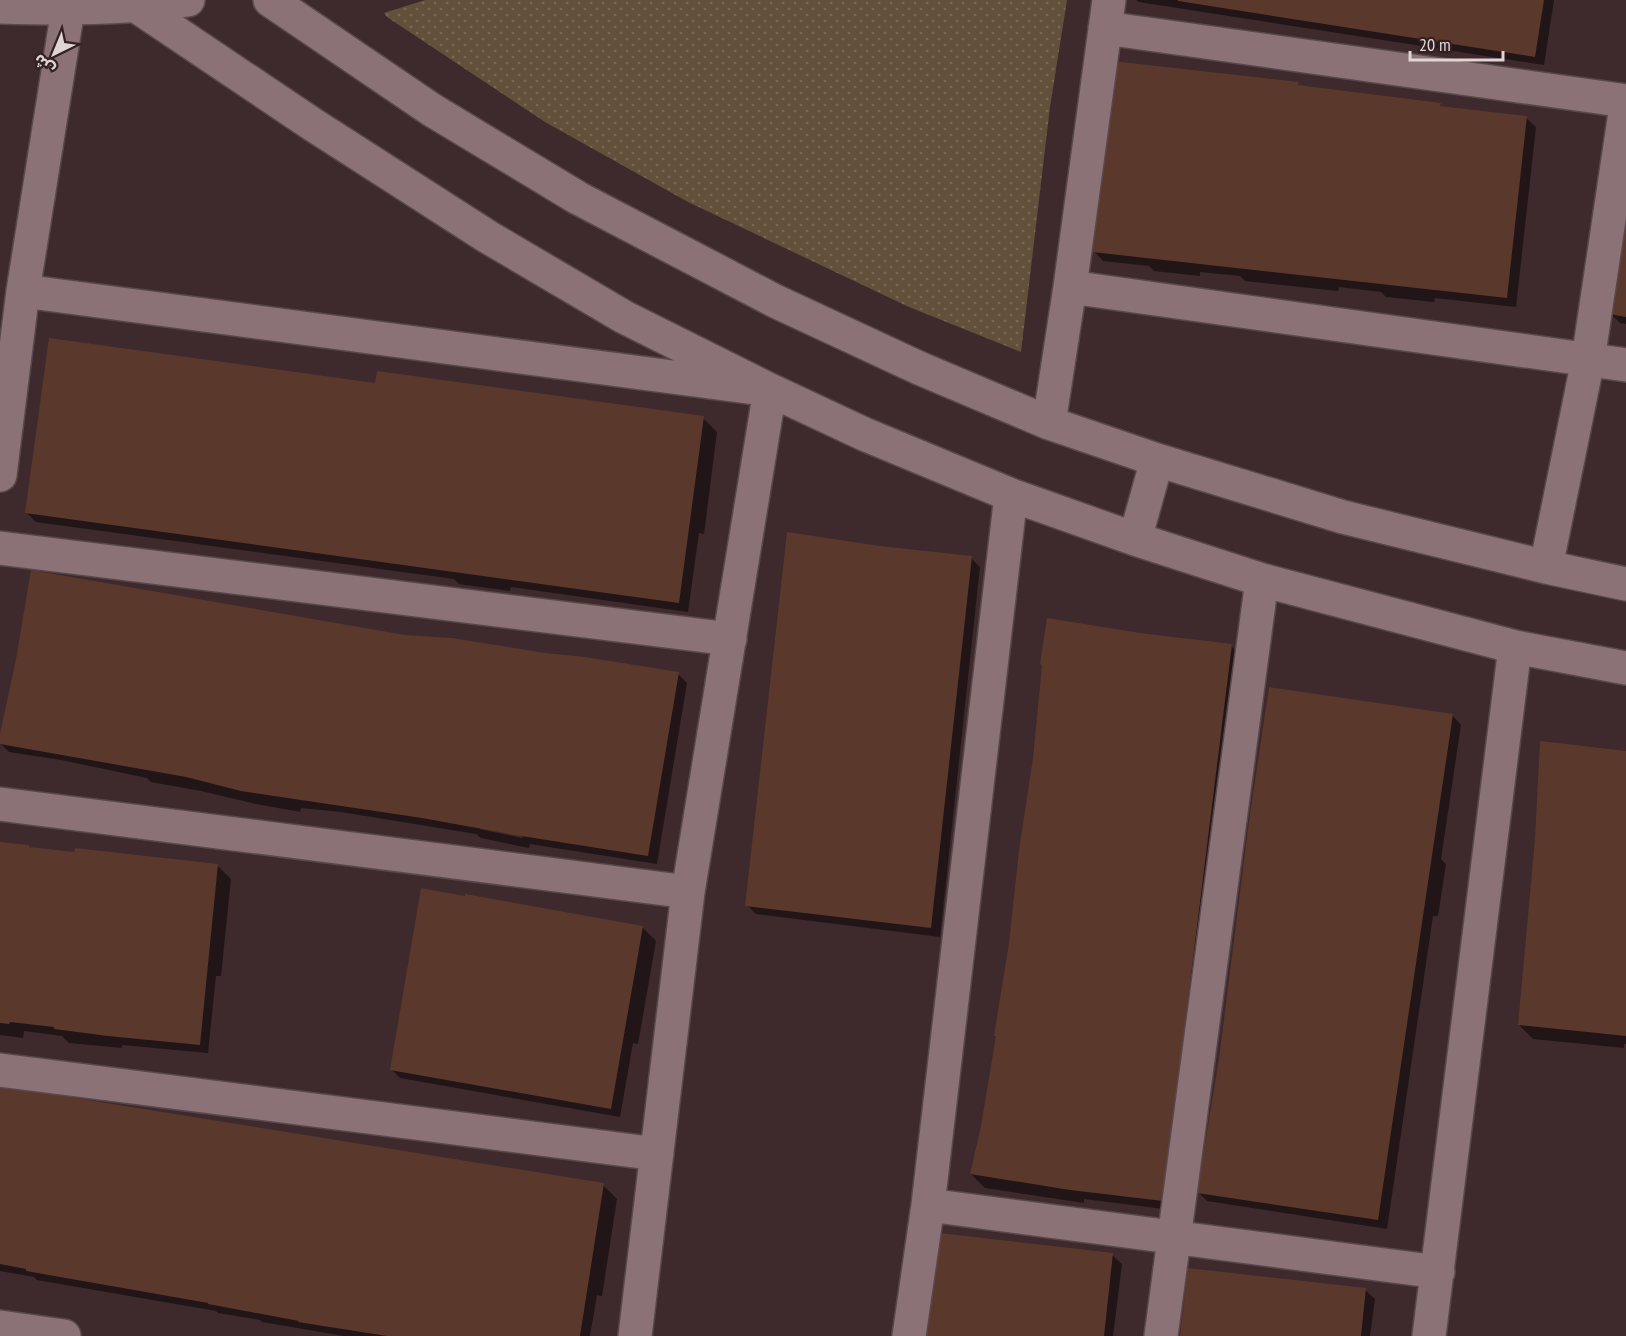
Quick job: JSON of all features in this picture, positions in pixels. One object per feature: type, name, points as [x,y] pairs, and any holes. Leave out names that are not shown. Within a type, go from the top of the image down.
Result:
[{"type":"street","points":[[0,7],[68,9],[188,0]]},
{"type":"street","points":[[270,0],[432,110],[578,198],[776,301],[919,368],[1049,423],[1157,460],[1343,517],[1546,567],[1626,584]]},
{"type":"street","points":[[135,5],[312,124],[488,237],[624,317],[864,434],[1011,495],[1135,539],[1262,580],[1515,647],[1626,668]]},
{"type":"street","points":[[0,475],[23,291],[68,9]]},
{"type":"street","points":[[1049,423],[1107,14],[1626,101]]},
{"type":"street","points":[[1546,567],[1588,360],[1626,106]]},
{"type":"street","points":[[1070,287],[1626,365]]},
{"type":"street","points":[[23,291],[770,390]]},
{"type":"street","points":[[635,1336],[688,892],[770,390]]},
{"type":"street","points":[[1135,539],[1157,460]]},
{"type":"street","points":[[909,1336],[928,1205],[1011,495]]},
{"type":"street","points":[[0,548],[730,639]]},
{"type":"street","points":[[1161,1336],[1262,580]]},
{"type":"street","points":[[1429,1336],[1515,647]]},
{"type":"street","points":[[0,804],[688,892]]},
{"type":"street","points":[[0,1070],[657,1154]]},
{"type":"street","points":[[928,1205],[1438,1272]]},
{"type":"street","points":[[0,1327],[64,1336]]},
{"type":"shaded area","points":[[425,0],[1067,0],[1050,107],[1021,352],[909,307],[688,202],[545,122],[384,13]]},
{"type":"building","points":[[1178,0],[1544,0],[1535,57]]},
{"type":"building","points":[[1113,61],[1299,82],[1298,85],[1527,116],[1507,298],[1092,252]]},
{"type":"building","points":[[1626,218],[1626,317],[1609,314]]},
{"type":"building","points":[[49,338],[375,383],[377,371],[704,416],[679,603],[25,513]]},
{"type":"building","points":[[787,532],[880,546],[972,556],[931,928],[745,906]]},
{"type":"building","points":[[31,570],[405,635],[452,638],[679,672],[648,856],[422,818],[241,791],[186,777],[0,744]]},
{"type":"building","points":[[1047,618],[1140,633],[1232,644],[1163,1201],[1070,1190],[970,1174],[981,1126],[1009,943],[1019,850],[1033,758],[1042,665],[1040,664]]},
{"type":"building","points":[[1269,687],[1453,714],[1378,1220],[1197,1193],[1219,1059],[1249,821]]},
{"type":"building","points":[[1540,741],[1626,751],[1626,1036],[1518,1025],[1535,839]]},
{"type":"building","points":[[0,842],[74,852],[75,848],[218,864],[200,1045],[108,1036],[10,1022],[9,1024],[0,1023]]},
{"type":"building","points":[[421,888],[643,926],[611,1109],[390,1070]]},
{"type":"building","points":[[0,1086],[604,1183],[580,1336],[387,1336],[298,1322],[208,1303],[26,1271],[26,1269],[0,1264]]},
{"type":"building","points":[[930,1232],[1113,1253],[1104,1336],[916,1336]]},
{"type":"building","points":[[1188,1268],[1366,1288],[1361,1336],[1180,1336]]}]
